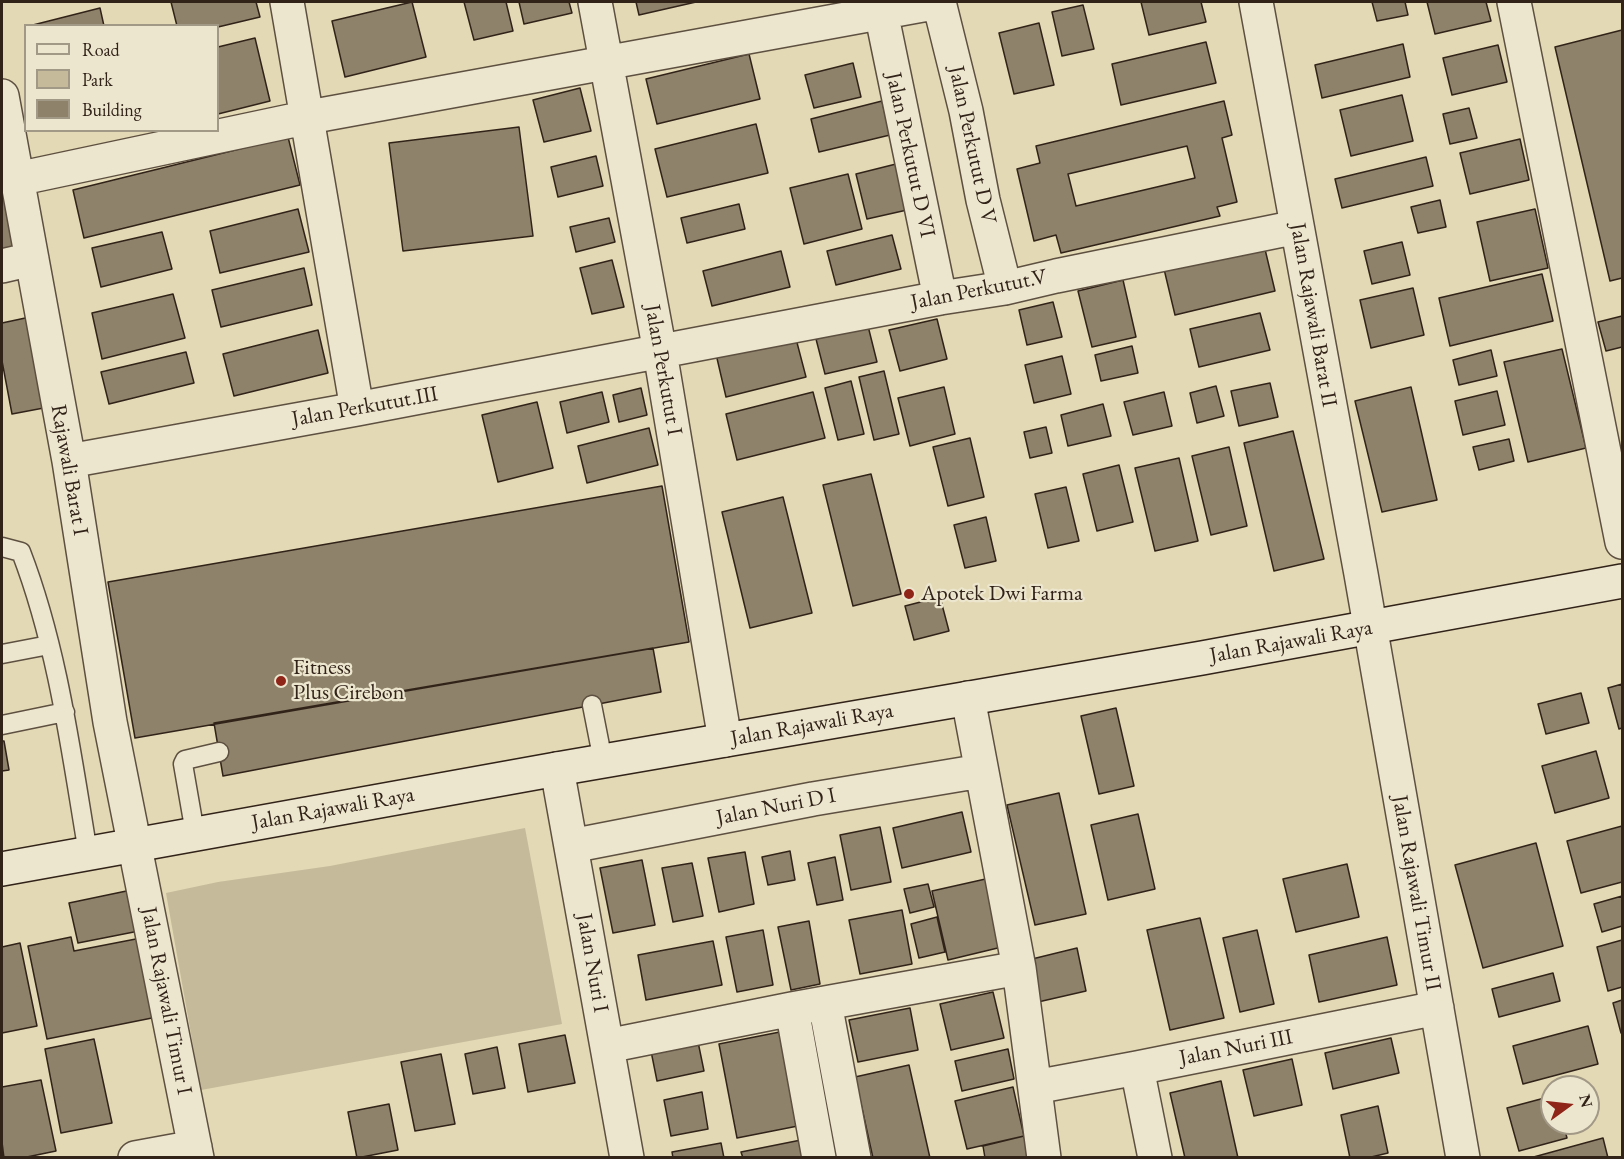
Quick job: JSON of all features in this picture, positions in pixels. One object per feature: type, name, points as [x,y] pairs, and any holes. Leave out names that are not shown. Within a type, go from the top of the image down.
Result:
[{"type":"street","points":[[287,2],[309,117],[357,409]]},
{"type":"street","name":"Jalan Perkutut I","points":[[595,2],[660,352],[725,740]]},
{"type":"street","points":[[17,179],[309,117],[606,62],[880,7],[883,11],[939,2]]},
{"type":"street","name":"Jalan Perkutut D V","points":[[939,2],[966,111],[982,200],[1005,288]]},
{"type":"street","name":"Jalan Rajawali Barat II","points":[[1256,2],[1369,628]]},
{"type":"street","points":[[1514,2],[1623,542]]},
{"type":"street","name":"Jalan Perkutut D VI","points":[[880,7],[940,298]]},
{"type":"street","name":"Rajawali Barat I","points":[[2,96],[17,179],[17,263],[69,461],[110,722],[135,844]]},
{"type":"street","name":"Jalan Perkutut.V","points":[[660,352],[940,298],[1005,288],[1297,227]]},
{"type":"street","name":"Jalan Perkutut.III","points":[[69,461],[660,352]]},
{"type":"street","name":"Jalan Rajawali Raya","points":[[2,868],[1369,628],[1623,581]]},
{"type":"street","name":"Jalan Rajawali Timur II","points":[[1369,628],[1463,1158]]},
{"type":"street","points":[[968,698],[1019,968],[1044,1158]]},
{"type":"street","name":"Jalan Nuri I","points":[[558,769],[626,1157]]},
{"type":"street","name":"Jalan Nuri D I","points":[[571,846],[813,799],[981,771]]},
{"type":"street","name":"Jalan Rajawali Timur I","points":[[135,844],[196,1152]]},
{"type":"street","points":[[607,1046],[792,1009],[1019,968]]},
{"type":"street","points":[[825,1003],[854,1158]]},
{"type":"street","name":"Jalan Nuri III","points":[[1035,1086],[1437,1008]]},
{"type":"street","points":[[792,1009],[819,1158]]},
{"type":"street","points":[[1137,1068],[1155,1158]]},
{"type":"street","points":[[135,1158],[196,1152]]},
{"type":"lane","points":[[2,547],[21,552],[35,588],[65,712],[88,853]]},
{"type":"lane","points":[[2,654],[49,645]]},
{"type":"lane","points":[[592,705],[603,761]]},
{"type":"lane","points":[[2,724],[65,712]]},
{"type":"lane","points":[[195,833],[183,764],[190,758],[219,752]]},
{"type":"green space","points":[[525,828],[562,1024],[201,1090],[166,893],[218,882],[330,866]]},
{"type":"building","points":[[171,2],[256,2],[260,17],[219,27],[219,24],[176,24]]},
{"type":"building","points":[[412,2],[426,57],[345,77],[332,21]]},
{"type":"building","points":[[464,2],[506,2],[513,31],[474,40]]},
{"type":"building","points":[[519,2],[569,2],[572,13],[524,24]]},
{"type":"building","points":[[636,2],[696,2],[639,15]]},
{"type":"building","points":[[1141,2],[1201,2],[1206,22],[1149,35]]},
{"type":"building","points":[[1372,2],[1405,2],[1408,15],[1377,21]]},
{"type":"building","points":[[1427,2],[1486,2],[1491,21],[1435,34]]},
{"type":"building","points":[[1083,5],[1094,49],[1062,56],[1052,12]]},
{"type":"building","points":[[100,8],[104,24],[37,24]]},
{"type":"building","points":[[1039,23],[1054,85],[1014,94],[999,33]]},
{"type":"building","points":[[1622,30],[1622,278],[1610,281],[1555,47]]},
{"type":"building","points":[[255,38],[270,101],[219,114],[219,47]]},
{"type":"building","points":[[1206,42],[1216,83],[1121,105],[1112,64]]},
{"type":"building","points":[[1403,44],[1410,77],[1322,98],[1315,65]]},
{"type":"building","points":[[1498,45],[1507,82],[1452,95],[1443,58]]},
{"type":"building","points":[[749,54],[760,99],[657,124],[646,79]]},
{"type":"building","points":[[853,63],[861,97],[814,108],[805,75]]},
{"type":"building","points":[[580,88],[591,131],[544,142],[533,100]]},
{"type":"building","points":[[1402,95],[1413,141],[1351,156],[1340,110]]},
{"type":"building","points":[[882,101],[890,135],[819,152],[811,119]]},
{"type":"building","points":[[1224,101],[1232,135],[1222,138],[1237,202],[1217,207],[1220,216],[1061,253],[1056,235],[1034,241],[1017,169],[1040,163],[1036,146]],"holes":[[[1187,146],[1195,178],[1076,206],[1068,174]]]},
{"type":"building","points":[[1469,108],[1477,138],[1450,144],[1443,114]]},
{"type":"building","points":[[756,124],[768,173],[667,197],[655,149]]},
{"type":"building","points":[[519,127],[533,236],[403,251],[389,143]]},
{"type":"building","points":[[288,137],[300,185],[84,238],[73,190]]},
{"type":"building","points":[[1520,139],[1529,180],[1470,194],[1460,153]]},
{"type":"building","points":[[596,156],[603,186],[558,197],[551,167]]},
{"type":"building","points":[[1426,157],[1433,186],[1342,208],[1335,179]]},
{"type":"building","points":[[896,164],[907,210],[867,219],[856,174]]},
{"type":"building","points":[[848,174],[862,229],[804,244],[790,188]]},
{"type":"building","points":[[2,183],[16,247],[2,250]]},
{"type":"building","points":[[1440,200],[1446,227],[1418,233],[1411,207]]},
{"type":"building","points":[[739,204],[745,229],[687,243],[681,218]]},
{"type":"building","points":[[298,209],[309,252],[220,273],[210,231]]},
{"type":"building","points":[[1535,209],[1548,268],[1490,281],[1477,222]]},
{"type":"building","points":[[609,218],[615,242],[576,252],[570,227]]},
{"type":"building","points":[[162,232],[172,269],[101,287],[92,248]]},
{"type":"building","points":[[892,235],[901,269],[836,285],[827,251]]},
{"type":"building","points":[[1402,242],[1410,275],[1372,284],[1364,251]]},
{"type":"building","points":[[1264,245],[1275,291],[1175,315],[1164,269]]},
{"type":"building","points":[[781,251],[790,287],[712,306],[703,271]]},
{"type":"building","points":[[612,260],[624,307],[592,314],[580,268]]},
{"type":"building","points":[[304,268],[312,305],[221,327],[212,290]]},
{"type":"building","points":[[1542,274],[1553,321],[1450,346],[1439,298]]},
{"type":"building","points":[[1123,280],[1136,337],[1092,347],[1078,291]]},
{"type":"building","points":[[1413,288],[1424,335],[1371,348],[1360,300]]},
{"type":"building","points":[[173,294],[185,338],[102,359],[92,313]]},
{"type":"building","points":[[1053,302],[1062,337],[1027,345],[1019,310]]},
{"type":"building","points":[[1260,313],[1270,350],[1199,367],[1190,329]]},
{"type":"building","points":[[1622,316],[1622,347],[1606,351],[1598,322]]},
{"type":"building","points":[[30,317],[49,407],[12,414],[2,361],[2,323]]},
{"type":"building","points":[[937,319],[947,359],[900,371],[889,330]]},
{"type":"building","points":[[868,326],[877,362],[825,374],[816,339]]},
{"type":"building","points":[[318,330],[328,373],[234,396],[223,354]]},
{"type":"building","points":[[795,335],[806,377],[726,397],[716,354]]},
{"type":"building","points":[[1132,346],[1138,373],[1101,381],[1095,355]]},
{"type":"building","points":[[1562,349],[1586,448],[1528,462],[1504,362]]},
{"type":"building","points":[[1491,350],[1497,376],[1459,385],[1453,360]]},
{"type":"building","points":[[186,352],[194,383],[109,404],[101,372]]},
{"type":"building","points":[[1062,356],[1071,394],[1034,403],[1025,365]]},
{"type":"building","points":[[884,371],[899,434],[874,440],[859,377]]},
{"type":"building","points":[[851,381],[864,434],[838,440],[825,388]]},
{"type":"building","points":[[1270,383],[1278,417],[1239,426],[1231,391]]},
{"type":"building","points":[[1216,386],[1224,416],[1197,423],[1190,393]]},
{"type":"building","points":[[944,387],[955,434],[910,446],[898,398]]},
{"type":"building","points":[[1411,387],[1437,500],[1382,512],[1355,401]]},
{"type":"building","points":[[641,388],[647,415],[619,422],[613,395]]},
{"type":"building","points":[[1497,391],[1505,425],[1463,435],[1455,401]]},
{"type":"building","points":[[602,392],[609,422],[567,433],[560,402]]},
{"type":"building","points":[[813,392],[825,438],[737,460],[726,414]]},
{"type":"building","points":[[1164,392],[1172,426],[1133,435],[1124,402]]},
{"type":"building","points":[[537,402],[553,468],[498,482],[482,415]]},
{"type":"building","points":[[1103,404],[1111,436],[1068,446],[1061,415]]},
{"type":"building","points":[[1046,427],[1052,453],[1030,458],[1024,432]]},
{"type":"building","points":[[649,428],[658,465],[587,483],[578,446]]},
{"type":"building","points":[[1293,431],[1324,559],[1274,571],[1244,443]]},
{"type":"building","points":[[970,438],[984,497],[948,506],[933,447]]},
{"type":"building","points":[[1509,439],[1514,461],[1479,470],[1473,447]]},
{"type":"building","points":[[1229,447],[1247,526],[1211,535],[1192,456]]},
{"type":"building","points":[[1179,458],[1198,541],[1155,551],[1135,468]]},
{"type":"building","points":[[1119,465],[1133,522],[1097,531],[1083,474]]},
{"type":"building","points":[[871,474],[901,594],[853,606],[823,485]]},
{"type":"building","points":[[662,486],[689,642],[135,738],[108,582]]},
{"type":"building","points":[[1066,487],[1079,541],[1048,548],[1035,494]]},
{"type":"building","points":[[783,497],[812,613],[750,628],[722,512]]},
{"type":"building","points":[[986,517],[996,561],[965,568],[954,525]]},
{"type":"building","points":[[940,597],[949,631],[914,640],[905,606]]},
{"type":"building","points":[[653,648],[661,692],[223,776],[214,723]]},
{"type":"building","points":[[1622,684],[1622,728],[1619,729],[1608,688]]},
{"type":"building","points":[[1581,693],[1589,723],[1546,734],[1538,704]]},
{"type":"building","points":[[1116,708],[1134,786],[1099,794],[1081,716]]},
{"type":"building","points":[[2,741],[4,741],[9,770],[2,771]]},
{"type":"building","points":[[1596,751],[1609,798],[1555,813],[1542,766]]},
{"type":"building","points":[[1059,793],[1086,914],[1035,925],[1007,805]]},
{"type":"building","points":[[962,812],[971,852],[902,868],[893,828]]},
{"type":"building","points":[[1138,814],[1155,889],[1108,900],[1091,825]]},
{"type":"building","points":[[1622,826],[1622,882],[1581,893],[1567,841]]},
{"type":"building","points":[[880,827],[891,882],[851,890],[840,835]]},
{"type":"building","points":[[1536,843],[1563,946],[1483,968],[1455,865]]},
{"type":"building","points":[[790,851],[795,880],[768,885],[762,857]]},
{"type":"building","points":[[745,852],[754,904],[719,912],[708,858]]},
{"type":"building","points":[[835,857],[843,900],[817,905],[808,863]]},
{"type":"building","points":[[642,860],[655,925],[613,933],[600,868]]},
{"type":"building","points":[[692,863],[703,916],[673,922],[662,868]]},
{"type":"building","points":[[1347,864],[1359,917],[1296,932],[1283,879]]},
{"type":"building","points":[[990,878],[1006,946],[948,960],[932,891]]},
{"type":"building","points":[[928,884],[934,907],[910,913],[904,889]]},
{"type":"building","points":[[136,889],[144,930],[78,943],[69,903]]},
{"type":"building","points":[[1622,896],[1622,926],[1602,932],[1594,904]]},
{"type":"building","points":[[902,910],[912,964],[860,974],[849,920]]},
{"type":"building","points":[[937,917],[945,952],[919,958],[911,924]]},
{"type":"building","points":[[1200,918],[1224,1018],[1170,1030],[1147,930]]},
{"type":"building","points":[[809,921],[820,984],[791,990],[778,927]]},
{"type":"building","points":[[763,930],[773,985],[737,992],[726,937]]},
{"type":"building","points":[[1257,930],[1274,1004],[1240,1012],[1223,938]]},
{"type":"building","points":[[71,937],[74,951],[141,938],[157,1017],[47,1039],[28,946]]},
{"type":"building","points":[[1387,937],[1397,985],[1319,1002],[1309,955]]},
{"type":"building","points":[[1622,940],[1622,987],[1608,991],[1597,947]]},
{"type":"building","points":[[713,941],[722,985],[646,1000],[638,955]]},
{"type":"building","points":[[20,943],[37,1026],[2,1033],[2,947]]},
{"type":"building","points":[[1077,948],[1086,991],[1038,1002],[1028,960]]},
{"type":"building","points":[[1553,973],[1560,1001],[1499,1017],[1492,989]]},
{"type":"building","points":[[993,992],[1004,1038],[951,1050],[940,1004]]},
{"type":"building","points":[[1622,1000],[1622,1032],[1621,1033],[1613,1003]]},
{"type":"building","points":[[910,1008],[918,1050],[858,1062],[849,1020]]},
{"type":"building","points":[[1588,1026],[1598,1064],[1557,1075],[1540,1075],[1540,1079],[1523,1084],[1513,1046]]},
{"type":"building","points":[[790,1030],[808,1124],[737,1138],[719,1044]]},
{"type":"building","points":[[565,1035],[575,1083],[528,1092],[519,1044]]},
{"type":"building","points":[[697,1037],[704,1071],[657,1081],[650,1046]]},
{"type":"building","points":[[1391,1038],[1399,1073],[1333,1089],[1325,1053]]},
{"type":"building","points":[[94,1039],[112,1123],[61,1133],[45,1049]]},
{"type":"building","points":[[497,1047],[505,1088],[473,1094],[465,1054]]},
{"type":"building","points":[[1008,1049],[1014,1079],[962,1091],[955,1061]]},
{"type":"building","points":[[441,1054],[455,1124],[415,1131],[401,1062]]},
{"type":"building","points":[[1292,1059],[1302,1105],[1254,1116],[1243,1070]]},
{"type":"building","points":[[909,1065],[930,1158],[873,1158],[855,1077]]},
{"type":"building","points":[[41,1080],[56,1151],[22,1158],[4,1158],[2,1087]]},
{"type":"building","points":[[1221,1081],[1238,1158],[1185,1158],[1170,1093]]},
{"type":"building","points":[[1013,1087],[1024,1136],[967,1149],[955,1101]]},
{"type":"building","points":[[702,1092],[708,1129],[671,1136],[664,1100]]},
{"type":"building","points":[[1540,1099],[1540,1135],[1566,1135],[1567,1138],[1519,1151],[1507,1108]]},
{"type":"building","points":[[389,1104],[398,1150],[357,1158],[348,1112]]},
{"type":"building","points":[[1378,1106],[1388,1153],[1367,1158],[1350,1158],[1341,1115]]},
{"type":"building","points":[[1024,1136],[1029,1158],[985,1158],[983,1146]]},
{"type":"building","points":[[811,1138],[815,1158],[743,1158],[741,1152]]},
{"type":"building","points":[[1603,1138],[1608,1158],[1530,1158]]},
{"type":"building","points":[[721,1143],[724,1158],[673,1158],[672,1152]]},
{"type":"place","name":"Apotek Dwi Farma","points":[[909,594]]},
{"type":"place","name":"Fitness Plus Cirebon","points":[[281,681]]}]
